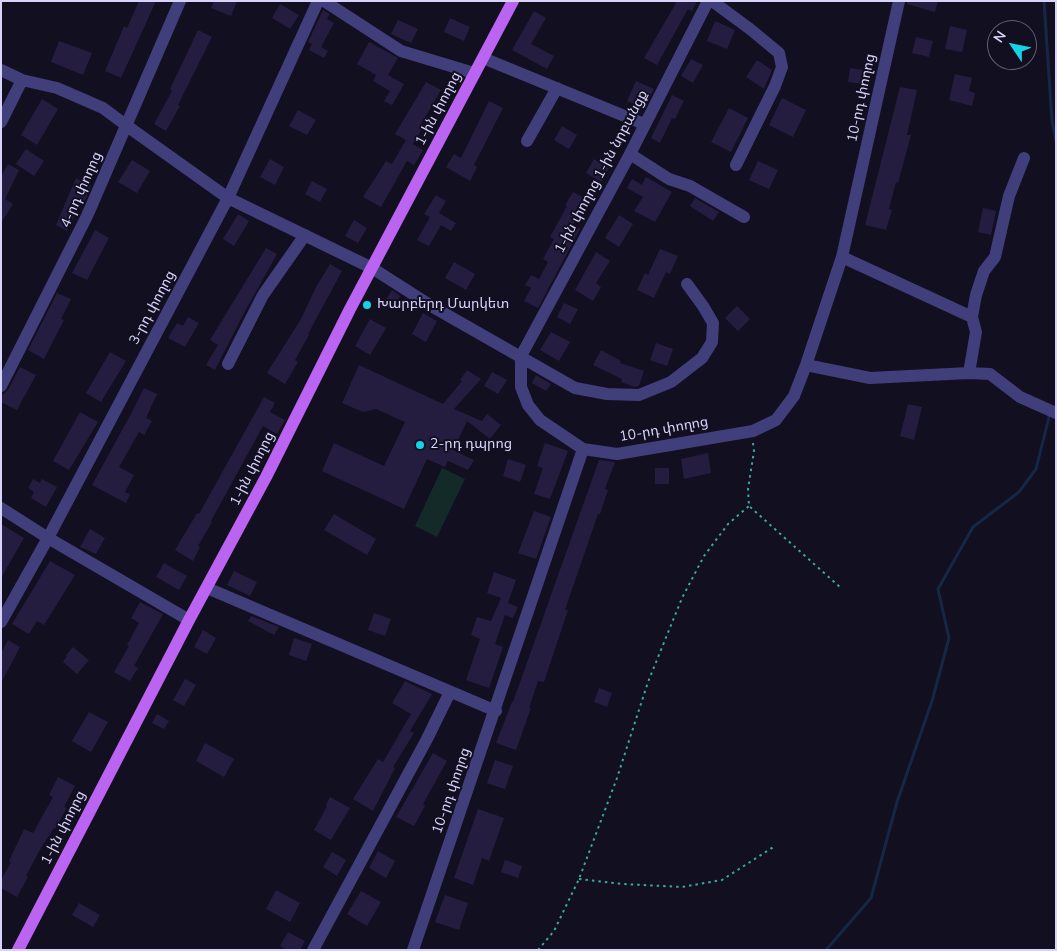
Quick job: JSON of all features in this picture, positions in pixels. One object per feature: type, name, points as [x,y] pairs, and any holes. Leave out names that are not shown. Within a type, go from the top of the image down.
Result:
[{"type":"main road","name":"1-ին փողոց","points":[[18,950],[188,620],[266,477],[372,268],[512,1]]},
{"type":"street","name":"4-րդ փողոց","points":[[1,386],[88,216],[180,1]]},
{"type":"street","name":"3-րդ փողոց","points":[[1,622],[48,538],[228,198],[318,1]]},
{"type":"street","points":[[324,1],[401,51],[474,74]]},
{"type":"street","points":[[710,1],[750,29],[779,54],[782,67],[775,86],[736,165]]},
{"type":"street","name":"1-ին փողոց 1-ին նրբանցք","points":[[521,356],[710,1]]},
{"type":"street","name":"10-րդ փողոց","points":[[413,950],[496,711],[583,449],[617,454],[753,431],[776,420],[794,396],[842,257],[899,1]]},
{"type":"street","points":[[483,58],[644,124]]},
{"type":"street","points":[[1,70],[22,80],[57,88],[103,108],[228,198],[372,268],[433,307],[575,388],[607,394],[639,395],[670,382],[702,358],[712,342],[713,323],[687,284]]},
{"type":"street","points":[[1,122],[22,80]]},
{"type":"street","points":[[526,141],[558,88]]},
{"type":"street","points":[[630,154],[669,179],[690,186],[744,217]]},
{"type":"street","points":[[969,373],[976,332],[972,317],[976,295],[984,271],[995,257],[1010,196],[1024,158]]},
{"type":"street","points":[[228,364],[263,295],[306,236]]},
{"type":"street","points":[[842,257],[972,317]]},
{"type":"street","points":[[521,356],[521,387],[528,405],[540,420],[583,449]]},
{"type":"street","points":[[806,365],[870,378],[969,373],[990,374],[1020,397],[1056,413]]},
{"type":"street","points":[[1,508],[48,538],[188,620]]},
{"type":"street","points":[[207,588],[496,711]]},
{"type":"street","points":[[313,950],[427,739],[450,692]]},
{"type":"path","points":[[753,431],[754,451],[748,489],[749,506],[841,588]]},
{"type":"path","points":[[538,950],[554,931],[579,879],[617,778],[648,682],[682,598],[704,556],[728,524],[749,506]]},
{"type":"path","points":[[579,879],[624,884],[682,887],[722,880],[775,846]]},
{"type":"green space","points":[[442,468],[465,479],[437,537],[415,526]]},
{"type":"building","points":[[139,1],[156,1],[121,78],[105,71],[124,26],[127,28]]},
{"type":"building","points":[[214,1],[237,1],[231,16],[211,8]]},
{"type":"building","points":[[673,1],[697,1],[692,11],[688,9],[657,65],[644,58],[676,3]]},
{"type":"building","points":[[907,1],[938,1],[935,12],[907,4]]},
{"type":"building","points":[[280,4],[299,15],[290,29],[272,18]]},
{"type":"building","points":[[323,10],[330,14],[327,19],[334,23],[321,47],[328,51],[324,58],[309,50],[312,44],[308,42]]},
{"type":"building","points":[[534,11],[546,18],[531,44],[554,56],[547,69],[512,50]]},
{"type":"building","points":[[450,18],[470,27],[464,41],[444,32]]},
{"type":"building","points":[[398,20],[418,29],[411,43],[391,34]]},
{"type":"building","points":[[715,21],[735,30],[727,49],[707,41]]},
{"type":"building","points":[[950,26],[967,30],[962,52],[945,49]]},
{"type":"building","points":[[198,30],[212,37],[178,105],[180,106],[166,131],[154,124],[172,91],[170,89]]},
{"type":"building","points":[[916,37],[933,41],[929,57],[912,53]]},
{"type":"building","points":[[59,41],[92,53],[83,75],[51,62]]},
{"type":"building","points":[[369,42],[398,58],[388,75],[404,84],[392,105],[384,101],[390,91],[373,81],[376,75],[357,64]]},
{"type":"building","points":[[691,59],[703,65],[693,83],[681,76]]},
{"type":"building","points":[[757,60],[772,70],[764,89],[746,77]]},
{"type":"building","points":[[850,68],[864,70],[862,84],[848,82]]},
{"type":"building","points":[[955,74],[972,78],[969,91],[975,93],[972,106],[949,100]]},
{"type":"building","points":[[636,81],[654,89],[644,108],[627,101]]},
{"type":"building","points":[[426,82],[441,90],[421,124],[424,125],[413,144],[395,134]]},
{"type":"building","points":[[900,87],[917,90],[907,135],[911,135],[898,183],[896,182],[889,209],[892,210],[886,230],[865,225]]},
{"type":"building","points":[[672,95],[684,101],[675,119],[672,118],[660,143],[651,138]]},
{"type":"building","points":[[782,98],[806,110],[793,137],[769,125]]},
{"type":"building","points":[[42,99],[58,109],[37,145],[21,135]]},
{"type":"building","points":[[489,101],[503,108],[474,165],[477,167],[470,181],[446,167],[454,154],[461,158]]},
{"type":"building","points":[[729,108],[748,118],[731,152],[711,142]]},
{"type":"building","points":[[298,110],[316,120],[307,135],[289,126]]},
{"type":"building","points":[[562,126],[577,135],[569,149],[554,140]]},
{"type":"building","points":[[406,140],[423,150],[414,165],[407,161],[381,207],[363,197],[386,161],[392,164]]},
{"type":"building","points":[[26,149],[44,161],[34,176],[16,164]]},
{"type":"building","points":[[270,159],[284,167],[275,185],[260,177]]},
{"type":"building","points":[[594,159],[609,168],[601,182],[586,173]]},
{"type":"building","points":[[132,160],[150,171],[137,193],[118,182]]},
{"type":"building","points":[[758,161],[778,170],[769,189],[749,180]]},
{"type":"building","points":[[8,164],[19,170],[5,199],[13,204],[1,223],[1,176]]},
{"type":"building","points":[[646,177],[672,192],[655,222],[634,211],[643,197],[627,188],[632,179],[642,185]]},
{"type":"building","points":[[76,178],[91,186],[83,205],[80,203],[67,231],[56,225]]},
{"type":"building","points":[[312,181],[327,189],[320,202],[305,194]]},
{"type":"building","points":[[573,192],[588,200],[573,225],[580,229],[538,308],[524,301],[531,288],[525,285],[531,275],[539,279],[548,262],[543,259],[554,239],[550,237]]},
{"type":"building","points":[[436,195],[446,201],[439,213],[456,223],[451,231],[441,225],[429,246],[417,240],[430,217],[424,214]]},
{"type":"building","points":[[695,198],[719,212],[713,221],[690,206]]},
{"type":"building","points":[[983,208],[996,211],[991,235],[978,232]]},
{"type":"building","points":[[238,214],[249,221],[234,246],[223,239]]},
{"type":"building","points":[[619,215],[633,224],[619,247],[605,238]]},
{"type":"building","points":[[354,220],[367,228],[358,243],[345,236]]},
{"type":"building","points":[[95,230],[109,238],[87,280],[72,273]]},
{"type":"building","points":[[266,248],[277,254],[215,370],[206,365],[218,345],[210,340]]},
{"type":"building","points":[[660,249],[678,256],[670,274],[666,272],[654,298],[637,290],[645,273],[648,275]]},
{"type":"building","points":[[596,252],[610,261],[596,283],[601,287],[593,301],[575,290]]},
{"type":"building","points":[[454,262],[475,274],[466,290],[445,278]]},
{"type":"building","points":[[330,264],[342,271],[308,334],[295,360],[298,362],[285,384],[267,373],[301,319],[316,287]]},
{"type":"building","points":[[392,290],[400,296],[393,308],[384,303]]},
{"type":"building","points":[[57,293],[71,299],[61,319],[64,320],[44,359],[28,350]]},
{"type":"building","points":[[564,303],[578,309],[570,324],[557,317]]},
{"type":"building","points":[[737,306],[750,319],[738,331],[725,318]]},
{"type":"building","points":[[423,313],[437,321],[426,342],[412,334]]},
{"type":"building","points":[[188,317],[199,323],[185,347],[168,338],[177,323],[183,326]]},
{"type":"building","points":[[370,319],[386,328],[370,355],[355,346]]},
{"type":"building","points":[[551,332],[570,342],[559,361],[540,350]]},
{"type":"building","points":[[656,343],[673,349],[667,366],[650,360]]},
{"type":"building","points":[[601,350],[621,361],[620,363],[644,371],[639,386],[635,387],[621,382],[622,379],[593,365]]},
{"type":"building","points":[[110,352],[126,361],[101,402],[86,393]]},
{"type":"building","points":[[359,365],[443,404],[462,381],[460,380],[467,370],[481,379],[454,409],[482,421],[487,414],[501,425],[490,439],[467,421],[453,450],[474,460],[468,470],[448,461],[445,467],[427,459],[404,509],[322,471],[334,443],[384,466],[405,422],[376,409],[363,412],[342,403]]},
{"type":"building","points":[[20,367],[36,375],[17,410],[1,402],[1,396],[8,390]]},
{"type":"building","points":[[492,372],[507,380],[498,394],[484,386]]},
{"type":"building","points":[[536,375],[551,384],[546,391],[532,383]]},
{"type":"building","points":[[144,388],[157,394],[146,418],[152,421],[144,435],[139,432],[119,467],[134,475],[125,492],[130,494],[126,503],[92,485]]},
{"type":"building","points":[[264,397],[275,403],[270,412],[285,420],[277,434],[263,426],[198,546],[200,547],[193,561],[175,550],[197,513],[199,514]]},
{"type":"building","points":[[908,404],[922,407],[914,440],[900,436]]},
{"type":"building","points":[[80,412],[98,422],[69,470],[53,461]]},
{"type":"building","points":[[545,443],[568,451],[550,499],[534,494],[543,468],[537,466]]},
{"type":"building","points":[[708,453],[711,473],[684,479],[681,459]]},
{"type":"building","points":[[508,459],[526,465],[520,482],[503,476]]},
{"type":"building","points":[[599,460],[615,462],[605,489],[608,490],[565,610],[568,610],[544,682],[538,681],[529,708],[531,708],[516,750],[496,743],[513,702]]},
{"type":"building","points":[[655,468],[669,468],[669,484],[655,484]]},
{"type":"building","points":[[33,479],[40,483],[42,479],[57,487],[46,507],[31,498],[34,492],[28,488]]},
{"type":"building","points":[[534,511],[551,517],[536,559],[518,553]]},
{"type":"building","points":[[334,514],[376,539],[367,555],[324,530]]},
{"type":"building","points":[[1,524],[24,538],[1,578]]},
{"type":"building","points":[[90,529],[105,538],[96,554],[80,547]]},
{"type":"building","points":[[50,561],[75,575],[44,625],[37,621],[29,634],[12,624]]},
{"type":"building","points":[[164,563],[187,576],[179,590],[156,577]]},
{"type":"building","points":[[234,571],[257,582],[250,596],[227,585]]},
{"type":"building","points":[[494,572],[516,580],[508,603],[518,607],[513,618],[505,615],[495,644],[503,647],[489,688],[466,680],[480,639],[471,635],[477,617],[491,621],[501,598],[487,593]]},
{"type":"building","points":[[140,602],[163,614],[134,666],[138,668],[130,681],[114,672],[129,646],[127,645],[139,623],[131,618]]},
{"type":"building","points":[[374,613],[391,619],[385,636],[368,630]]},
{"type":"building","points":[[251,616],[279,627],[274,635],[248,621]]},
{"type":"building","points":[[203,630],[216,638],[207,654],[194,647]]},
{"type":"building","points":[[294,638],[312,644],[306,661],[289,655]]},
{"type":"building","points":[[8,640],[20,647],[1,683],[1,653]]},
{"type":"building","points":[[73,647],[89,660],[77,674],[63,662]]},
{"type":"building","points":[[185,679],[196,685],[184,706],[173,700]]},
{"type":"building","points":[[405,681],[432,694],[410,731],[414,733],[393,767],[395,768],[373,811],[353,799],[378,759],[383,762],[411,714],[392,703]]},
{"type":"building","points":[[599,688],[612,693],[607,707],[594,702]]},
{"type":"building","points":[[89,712],[108,722],[91,752],[72,741]]},
{"type":"building","points":[[157,714],[169,721],[164,729],[152,723]]},
{"type":"building","points":[[205,743],[234,759],[224,777],[196,761]]},
{"type":"building","points":[[433,753],[447,761],[423,804],[425,806],[414,826],[396,817]]},
{"type":"building","points":[[495,760],[513,766],[505,789],[487,783]]},
{"type":"building","points":[[58,777],[75,786],[64,807],[67,808],[38,853],[17,897],[1,888],[1,880],[11,862],[9,861],[24,829],[33,833],[53,797],[49,795]]},
{"type":"building","points":[[330,797],[350,808],[331,840],[314,830]]},
{"type":"building","points":[[478,809],[504,818],[489,861],[482,858],[473,885],[454,878]]},
{"type":"building","points":[[378,851],[395,861],[386,878],[369,868]]},
{"type":"building","points":[[332,852],[346,860],[337,876],[323,867]]},
{"type":"building","points":[[505,860],[522,866],[518,878],[501,872]]},
{"type":"building","points":[[276,890],[300,903],[290,922],[266,909]]},
{"type":"building","points":[[361,891],[381,902],[367,926],[347,914]]},
{"type":"building","points":[[445,895],[468,903],[459,930],[435,922]]},
{"type":"building","points":[[79,903],[100,915],[93,927],[72,915]]},
{"type":"building","points":[[288,932],[305,941],[300,950],[286,950],[280,946]]},
{"type":"waterway","points":[[1044,1],[1052,121],[1056,140]]},
{"type":"waterway","points":[[826,950],[871,898],[897,802],[932,701],[949,638],[938,589],[973,527],[1019,492],[1036,469],[1050,413]]},
{"type":"place","name":"Խարբերդ Մարկետ","points":[[367,305]]},
{"type":"place","name":"2-րդ դպրոց","points":[[420,445]]}]
